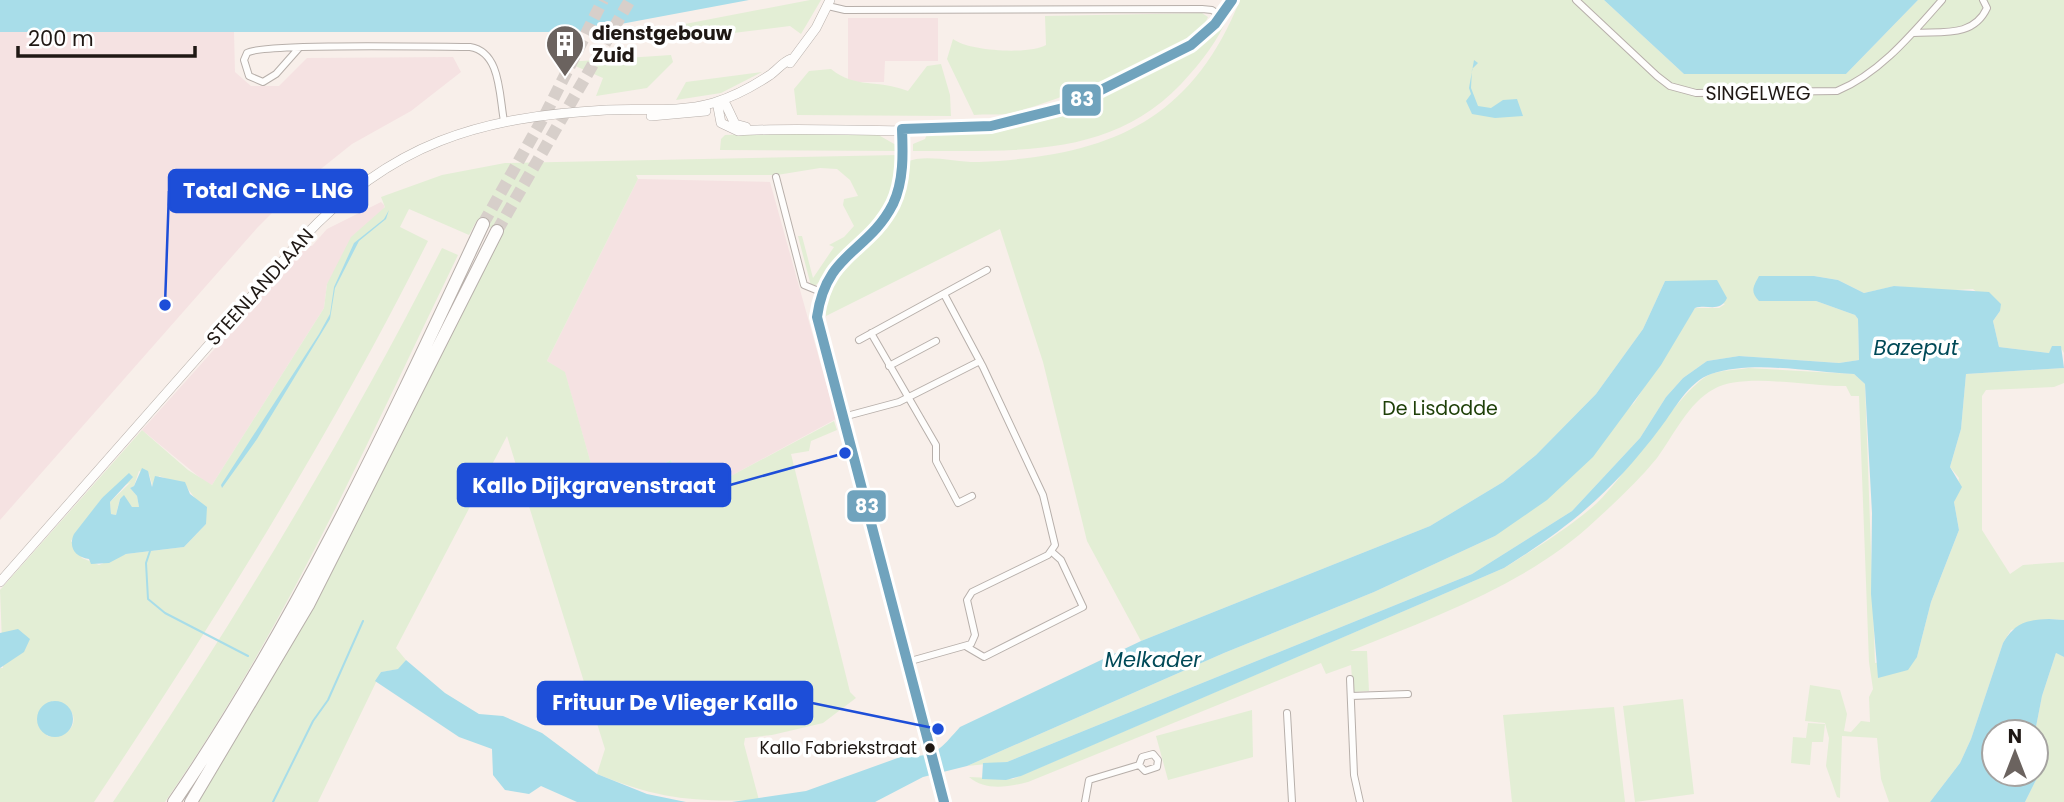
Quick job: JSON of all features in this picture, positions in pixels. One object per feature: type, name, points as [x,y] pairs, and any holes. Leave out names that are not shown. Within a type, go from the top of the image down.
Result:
[{"type":"highway","points":[[174,802],[219,736],[309,583],[483,224]]},
{"type":"highway","points":[[191,802],[308,605],[498,231]]},
{"type":"main road","points":[[723,104],[738,126],[765,129],[991,126],[1053,112],[1095,95],[1181,51],[1208,32],[1232,0]]},
{"type":"main road","name":"STEENLANDLAAN","points":[[0,582],[292,250],[336,205],[409,156],[453,136],[504,121],[551,113],[678,109],[723,104],[765,85],[816,28],[829,3]]},
{"type":"main road","points":[[902,129],[901,174],[892,206],[883,219],[842,256],[821,292],[817,317],[944,802]]},
{"type":"street","name":"SINGELWEG","points":[[1576,0],[1657,76],[1670,86],[1696,93],[1837,91],[1858,83],[1913,33],[1942,0]]},
{"type":"street","points":[[1913,33],[1969,29],[1980,22],[1987,8],[1983,0]]},
{"type":"street","points":[[829,3],[845,10],[1202,9],[1212,10],[1221,16]]},
{"type":"street","points":[[299,48],[276,74],[263,82],[249,76],[244,60],[251,50],[299,48],[481,48],[491,59],[504,121]]},
{"type":"street","points":[[776,177],[804,285],[821,292]]},
{"type":"street","points":[[859,340],[987,270]]},
{"type":"street","points":[[907,662],[967,647],[975,635],[967,603],[971,592],[1052,552],[1055,545],[1043,495],[980,360],[944,294]]},
{"type":"street","points":[[872,333],[936,445],[936,461],[958,503],[972,496]]},
{"type":"street","points":[[889,366],[936,341]]},
{"type":"street","points":[[843,417],[908,398],[980,360]]},
{"type":"street","points":[[967,647],[981,657],[986,656],[1083,607],[1061,561],[1052,552]]},
{"type":"street","points":[[1350,679],[1354,775],[1360,802]]},
{"type":"street","points":[[1350,696],[1408,694]]},
{"type":"street","points":[[1287,713],[1292,802]]},
{"type":"street","points":[[1085,802],[1089,780],[1139,765]]},
{"type":"shaded area","points":[[848,18],[938,18],[938,61],[885,61],[884,82],[848,82]]},
{"type":"shaded area","points":[[0,32],[234,32],[235,72],[251,86],[279,86],[307,58],[453,57],[461,72],[411,111],[352,144],[297,188],[257,228],[0,520]]},
{"type":"shaded area","points":[[638,179],[770,182],[836,419],[683,502],[671,460],[601,499],[565,373],[547,361]]},
{"type":"shaded area","points":[[381,202],[385,206],[327,284],[324,308],[212,485],[204,481],[142,430],[307,246],[312,246],[327,229]]},
{"type":"green space","points":[[821,0],[801,34],[790,26],[668,41],[635,39],[633,34]]},
{"type":"green space","name":"De Lisdodde","points":[[1240,0],[1604,0],[1684,74],[1846,74],[1918,0],[2064,0],[2064,353],[2060,346],[2049,353],[1999,347],[1993,321],[2000,311],[1973,289],[1939,291],[1895,286],[1864,293],[1838,280],[1814,276],[1759,276],[1759,301],[1816,301],[1855,315],[1858,319],[1859,360],[1839,363],[1739,356],[1707,361],[1683,378],[1666,397],[1640,438],[1572,511],[1472,574],[1007,762],[967,766],[1224,653],[1374,592],[1495,536],[1634,403],[1695,308],[1719,308],[1725,304],[1665,281],[1643,329],[1596,394],[1536,455],[1503,482],[1430,526],[1141,641],[1087,541],[1043,362],[1000,229],[826,316],[827,297],[843,267],[882,229],[902,200],[907,162],[932,158],[979,162],[1066,152],[1104,141],[1138,125],[1169,104],[1196,77],[1220,42]]},
{"type":"green space","points":[[1232,6],[1214,42],[1190,74],[1161,102],[1130,123],[1097,136],[1062,145],[989,151],[913,151],[913,144],[925,139],[928,132],[988,128],[1040,119],[1116,90],[1193,47],[1214,29]]},
{"type":"green space","points":[[1202,13],[1208,17],[1198,30],[1148,60],[1051,101],[1006,114],[974,115],[947,59],[953,39],[985,49],[1013,51],[1046,45],[1045,16]]},
{"type":"green space","points":[[671,55],[673,62],[647,88],[596,96],[603,78],[566,62]]},
{"type":"green space","points":[[941,64],[950,95],[951,116],[797,115],[794,89],[809,71],[831,69],[858,82],[908,91],[927,66]]},
{"type":"green space","points":[[762,72],[721,93],[676,100],[686,82]]},
{"type":"green space","points":[[875,133],[896,145],[898,151],[720,150],[721,139],[725,135]]},
{"type":"green space","points":[[898,155],[894,187],[883,210],[838,255],[815,286],[811,286],[798,236],[802,236],[813,278],[834,247],[829,245],[844,237],[854,226],[843,205],[844,199],[858,196],[850,180],[837,169],[820,168],[777,175],[636,175],[638,179],[547,361],[565,372],[601,499],[671,460],[684,501],[834,421],[837,430],[811,441],[809,451],[791,454],[850,692],[856,698],[823,723],[772,735],[745,738],[744,744],[759,800],[676,797],[639,789],[597,774],[605,749],[507,436],[396,648],[406,660],[399,669],[381,672],[318,802],[198,802],[313,608],[502,234],[477,220],[469,235],[409,209],[400,227],[428,241],[356,378],[238,579],[94,802],[0,802],[0,668],[3,668],[0,590],[142,430],[188,470],[212,485],[324,308],[327,284],[351,237],[385,207],[381,197],[442,175],[505,163]],"holes":[[[139,471],[149,474],[153,487],[159,476],[185,485],[206,513],[206,524],[184,547],[126,554],[99,565],[82,558],[71,541],[102,498],[131,482],[110,502],[111,514],[116,515],[120,498],[132,507],[139,507],[137,496],[130,488],[134,486]],[[52,701],[62,704],[73,715],[71,728],[58,736],[47,736]]]},
{"type":"green space","points":[[442,248],[458,255],[357,465],[248,671],[165,802],[113,802],[202,667],[286,530],[405,320]]},
{"type":"green space","points":[[1748,368],[1854,374],[1865,384],[1875,663],[1917,657],[1931,602],[1959,530],[1954,502],[1959,478],[1950,467],[1961,429],[1966,374],[2064,368],[2064,383],[2054,387],[1986,390],[1982,396],[1982,530],[2010,574],[2023,565],[2064,562],[2064,620],[2049,619],[2011,630],[2003,643],[1971,739],[1960,763],[1930,802],[1889,802],[1881,779],[1877,738],[1842,736],[1840,798],[1837,797],[1826,766],[1829,738],[1825,723],[1805,721],[1810,685],[1840,690],[1847,714],[1844,731],[1851,732],[1861,721],[1870,722],[1869,697],[1873,689],[1869,662],[1859,396],[1851,396],[1846,386],[1759,381],[1727,384],[1705,395],[1689,411],[1657,458],[1636,482],[1570,542],[1542,562],[1448,611],[1350,651],[1367,651],[1369,691],[1353,692],[1351,665],[1326,674],[1321,663],[1028,782],[989,786],[969,777],[1013,779],[1504,568],[1564,529],[1597,503],[1671,412],[1700,381],[1711,374]]},
{"type":"green space","points":[[2056,653],[2064,657],[2064,802],[2025,802],[2032,788],[2050,788],[2050,718],[2038,718]]},
{"type":"green space","points":[[1683,699],[1694,794],[1635,802],[1623,706]]},
{"type":"green space","points":[[1614,707],[1625,802],[1512,802],[1503,715]]},
{"type":"green space","points":[[1252,710],[1253,757],[1168,780],[1156,736]]},
{"type":"green space","points":[[1808,723],[1825,724],[1823,742],[1812,742],[1810,765],[1791,763],[1793,737],[1806,738]]},
{"type":"water","points":[[0,0],[749,0],[578,32],[0,32]]},
{"type":"water","points":[[1604,0],[1918,0],[1846,74],[1684,74]]},
{"type":"water","points":[[1472,72],[1471,88],[1478,106],[1491,108],[1503,100],[1517,99],[1523,116],[1495,118],[1472,114],[1466,101],[1471,94],[1469,88]]},
{"type":"water","points":[[389,210],[386,219],[359,241],[335,288],[330,319],[257,439],[222,488],[221,485],[330,314],[334,287],[354,243],[384,219]]},
{"type":"water","name":"Bazeput","points":[[1759,276],[1814,276],[1838,280],[1864,293],[1894,286],[1989,292],[2001,304],[1993,321],[1999,347],[2049,353],[2052,346],[2061,346],[2064,368],[1966,374],[1961,429],[1950,467],[1962,487],[1954,502],[1959,530],[1931,602],[1917,657],[1908,670],[1878,678],[1871,594],[1872,513],[1865,384],[1854,374],[1764,367],[1728,370],[1711,374],[1695,383],[1643,450],[1608,489],[1570,522],[1504,568],[1021,776],[1006,780],[982,779],[983,763],[1007,762],[1472,574],[1572,511],[1640,438],[1666,397],[1683,378],[1707,361],[1739,356],[1839,363],[1859,360],[1858,319],[1855,315],[1816,301],[1759,301],[1753,289]]},
{"type":"water","name":"Melkader","points":[[1717,280],[1727,298],[1724,303],[1717,307],[1695,308],[1661,365],[1593,457],[1547,500],[1495,536],[1374,592],[1224,653],[967,766],[923,777],[875,802],[732,802],[806,791],[906,755],[931,753],[943,746],[960,727],[1141,641],[1430,526],[1503,482],[1536,455],[1596,394],[1643,329],[1665,281]]},
{"type":"water","points":[[142,468],[148,471],[152,487],[155,476],[185,482],[190,494],[207,507],[206,524],[184,547],[126,554],[109,563],[91,564],[89,559],[74,551],[74,534],[102,498],[129,473],[133,477],[110,502],[111,514],[116,515],[120,499],[124,495],[132,507],[139,507],[137,496],[130,488],[134,486]]},
{"type":"water","points":[[2034,620],[2064,620],[2064,657],[2056,653],[2038,718],[1980,718],[1980,788],[2032,788],[2025,802],[1930,802],[1960,763],[1971,739],[2003,643],[2017,626]]},
{"type":"water","points":[[18,629],[30,639],[24,652],[0,668],[0,633]]},
{"type":"water","points":[[406,660],[445,693],[479,714],[503,716],[542,733],[597,774],[647,794],[686,802],[577,802],[541,786],[529,794],[505,790],[493,775],[492,749],[459,737],[375,681],[381,672],[398,669]]},
{"type":"water","points":[[55,701],[68,706],[73,719],[68,732],[55,737],[42,732],[37,719],[42,706]]},
{"type":"waterway","points":[[150,551],[146,563],[148,599],[165,613],[248,656]]},
{"type":"waterway","points":[[273,802],[313,721],[328,700],[363,621]]},
{"type":"tunnel","points":[[483,224],[547,111],[603,0]]},
{"type":"tunnel","points":[[497,231],[630,0]]},
{"type":"transit line","name":"83","points":[[902,129],[991,126],[1067,107],[1191,45],[1215,24],[1232,0]]},
{"type":"transit line","name":"83","points":[[902,129],[901,176],[893,204],[872,233],[838,266],[829,279],[817,317],[944,802]]},
{"type":"place","name":"dienstgebouw Zuid","points":[[565,78]]},
{"type":"place","name":"Total CNG - LNG","points":[[165,305]]},
{"type":"place","name":"Kallo Dijkgravenstraat","points":[[845,453]]},
{"type":"place","name":"Frituur De Vlieger Kallo","points":[[938,729]]},
{"type":"place","name":"Kallo Fabriekstraat","points":[[930,748]]}]
